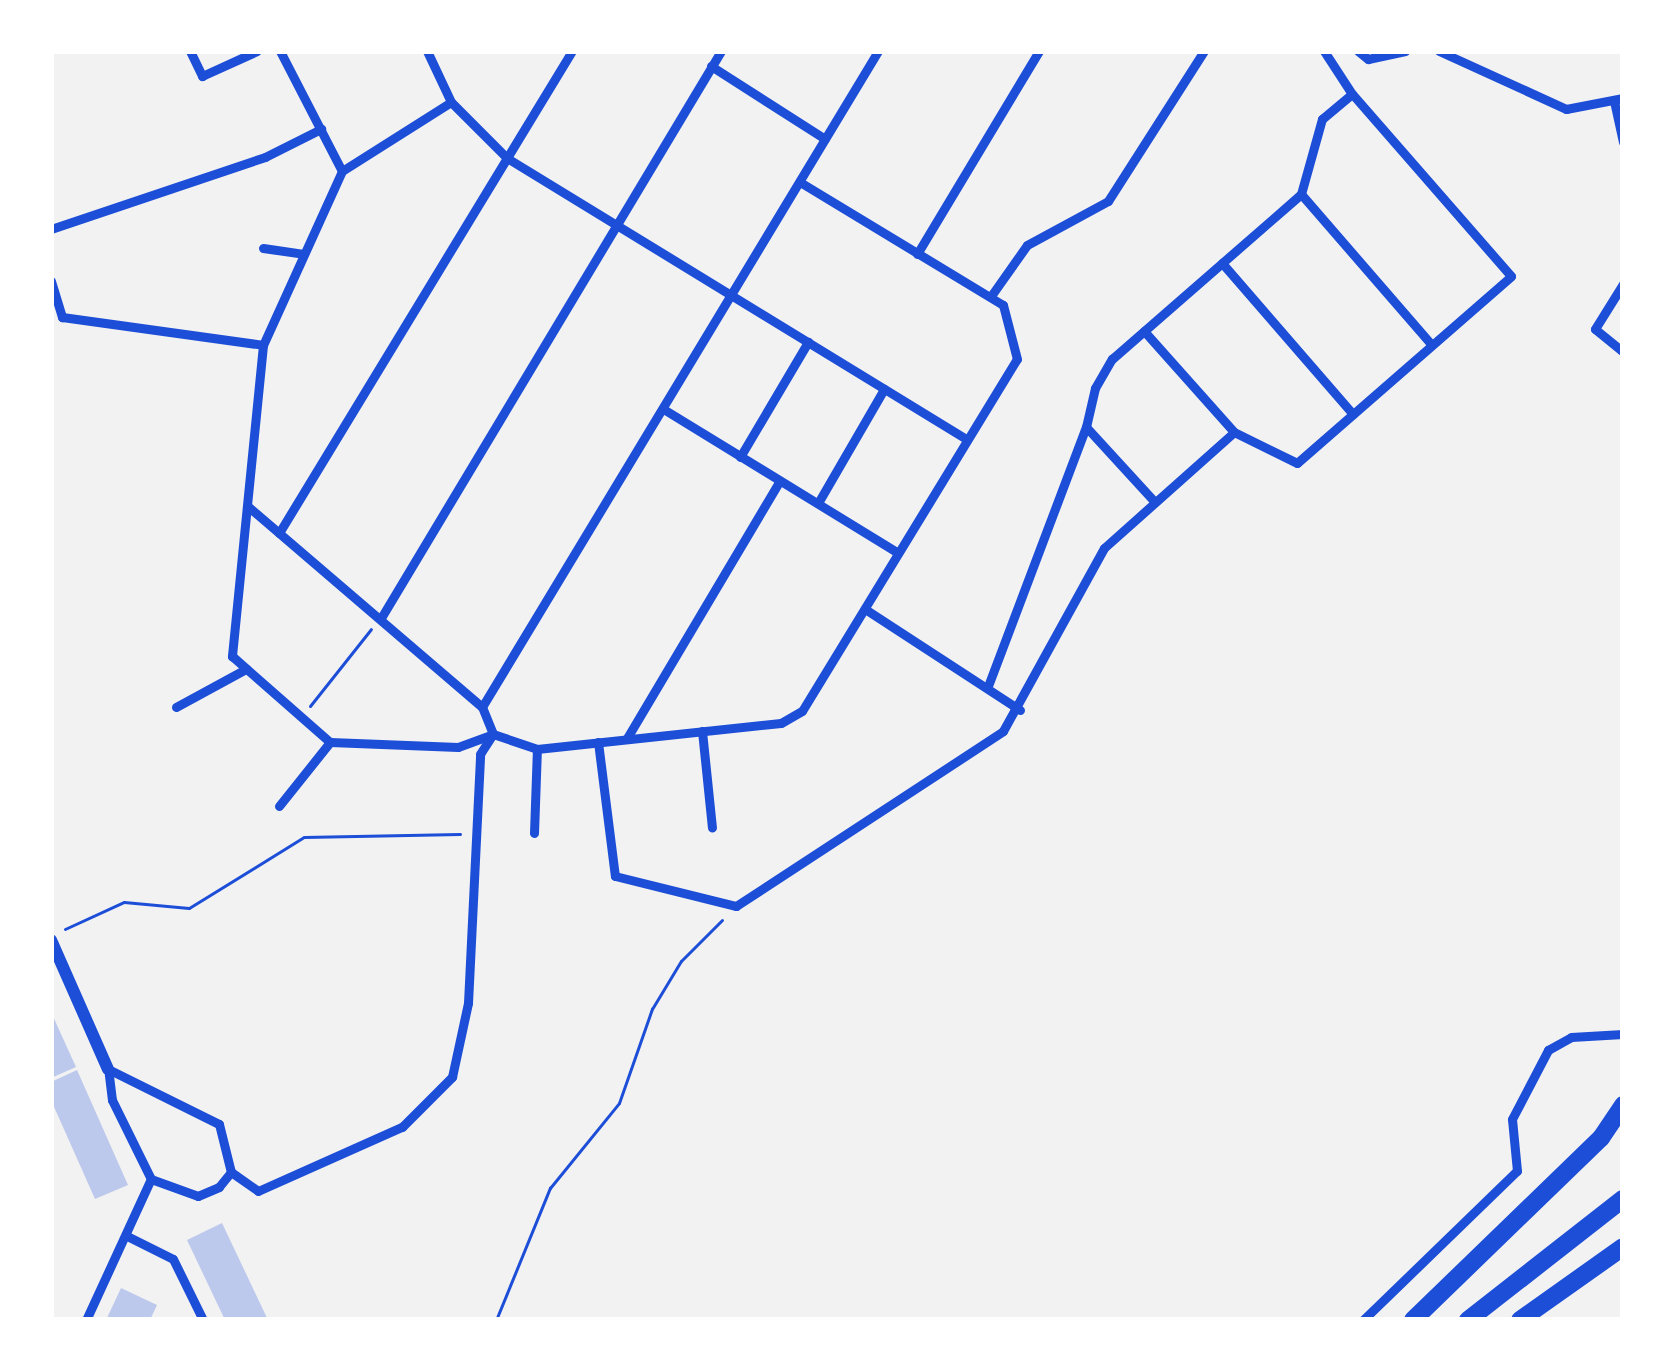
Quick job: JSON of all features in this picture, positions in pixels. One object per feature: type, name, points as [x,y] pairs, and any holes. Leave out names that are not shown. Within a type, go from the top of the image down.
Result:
[{"type":"highway","points":[[1412,1320],[1601,1138],[1623,1106]]},
{"type":"highway","points":[[1468,1320],[1623,1199]]},
{"type":"highway","points":[[1520,1320],[1623,1247]]},
{"type":"street","points":[[190,51],[202,76],[257,51]]},
{"type":"street","points":[[280,51],[342,171]]},
{"type":"street","points":[[427,51],[451,102],[507,158],[963,437]]},
{"type":"street","points":[[279,533],[572,51]]},
{"type":"street","points":[[381,618],[721,51]]},
{"type":"street","points":[[482,707],[878,51]]},
{"type":"street","points":[[917,254],[1039,51]]},
{"type":"street","points":[[992,296],[1027,245],[1108,201],[1204,51]]},
{"type":"street","points":[[1144,331],[1234,432],[1298,463],[1511,276],[1352,94],[1324,51]]},
{"type":"street","points":[[1358,51],[1368,59],[1405,51]]},
{"type":"street","points":[[1439,51],[1566,109],[1618,100],[1623,142]]},
{"type":"street","points":[[712,66],[825,139]]},
{"type":"street","points":[[988,686],[1086,427],[1095,388],[1144,331],[1301,194],[1322,119],[1352,94]]},
{"type":"street","points":[[451,102],[342,171],[263,345],[232,656],[330,742],[458,747],[493,734],[537,749],[781,723],[802,712],[963,437],[1017,358],[1003,305],[992,296],[800,182]]},
{"type":"street","points":[[51,230],[265,157],[321,129]]},
{"type":"street","points":[[1301,194],[1431,344]]},
{"type":"street","points":[[263,248],[304,254]]},
{"type":"street","points":[[1222,263],[1353,414]]},
{"type":"street","points":[[51,281],[62,317],[263,345]]},
{"type":"street","points":[[1623,284],[1594,329],[1623,352]]},
{"type":"street","points":[[740,457],[808,343]]},
{"type":"street","points":[[818,503],[884,389]]},
{"type":"street","points":[[665,410],[895,551]]},
{"type":"street","points":[[1086,427],[1153,500]]},
{"type":"street","points":[[598,742],[615,876],[736,906],[1003,731],[1020,710],[1104,548],[1234,432]]},
{"type":"street","points":[[627,738],[779,482]]},
{"type":"street","points":[[249,507],[482,707],[493,734]]},
{"type":"street","points":[[865,609],[1020,710]]},
{"type":"street","points":[[176,706],[215,692],[246,668]]},
{"type":"street","points":[[702,731],[712,827]]},
{"type":"street","points":[[108,1069],[219,1124],[231,1172],[258,1191],[402,1127],[430,1107],[452,1077],[468,1003],[480,754],[493,734]]},
{"type":"street","points":[[279,806],[330,742]]},
{"type":"street","points":[[534,833],[537,749]]},
{"type":"street","points":[[56,936],[108,1069],[112,1100],[152,1179],[198,1196],[231,1172]]},
{"type":"street","points":[[1363,1320],[1516,1171],[1512,1119],[1548,1050],[1571,1037],[1623,1034]]},
{"type":"street","points":[[86,1320],[152,1179]]},
{"type":"street","points":[[127,1236],[173,1259],[199,1317]]},
{"type":"path","points":[[301,717],[381,618]]},
{"type":"path","points":[[56,936],[124,902],[189,908],[304,837],[468,834]]},
{"type":"path","points":[[496,1320],[550,1188],[619,1103],[652,1009],[681,961],[736,906]]},
{"type":"building","points":[[51,1012],[76,1067],[51,1078]]},
{"type":"building","points":[[77,1070],[128,1185],[95,1199],[51,1100],[51,1082]]},
{"type":"building","points":[[222,1223],[268,1320],[225,1320],[187,1240]]},
{"type":"building","points":[[121,1288],[157,1305],[150,1320],[106,1320]]}]
